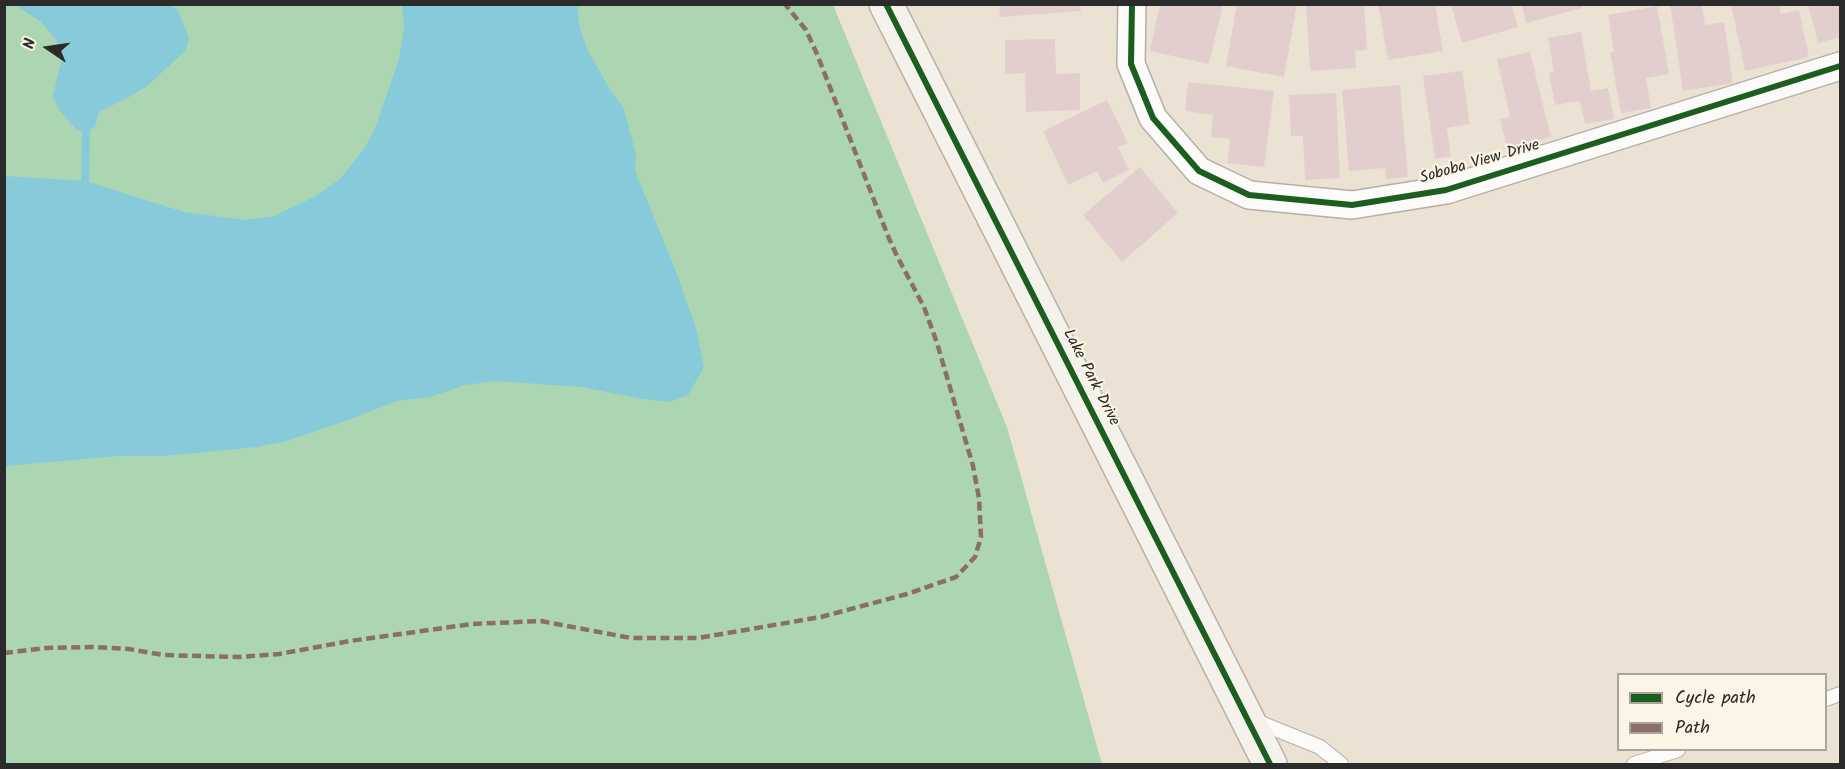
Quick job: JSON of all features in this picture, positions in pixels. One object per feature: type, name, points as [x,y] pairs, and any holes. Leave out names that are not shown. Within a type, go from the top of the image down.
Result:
[{"type":"street","name":"Lake Park Drive","points":[[886,4],[1270,765]]},
{"type":"street","name":"Soboba View Drive","points":[[1132,4],[1131,64],[1135,75],[1153,118],[1199,171],[1248,195],[1352,205],[1446,190],[1840,66]]},
{"type":"lane","points":[[1246,717],[1320,747],[1341,765]]},
{"type":"lane","points":[[1634,765],[1675,751]]},
{"type":"green space","points":[[4,5],[833,5],[1007,427],[1102,764],[5,764]]},
{"type":"water","points":[[15,5],[171,5],[178,10],[189,38],[186,50],[147,86],[99,112],[95,127],[86,132],[77,130],[59,110],[53,96],[62,58],[56,40],[40,21]]},
{"type":"water","points":[[402,5],[577,5],[580,29],[587,49],[612,93],[623,106],[636,155],[635,171],[696,328],[704,367],[688,395],[670,402],[581,387],[496,381],[465,385],[430,397],[397,401],[287,441],[257,447],[164,456],[119,456],[5,466],[5,176],[85,181],[184,212],[245,220],[274,216],[314,197],[340,179],[364,149],[376,126],[399,59],[404,30]]},
{"type":"building","points":[[1160,4],[1223,4],[1209,64],[1150,51]]},
{"type":"building","points":[[1237,4],[1297,4],[1284,77],[1226,66]]},
{"type":"building","points":[[1306,4],[1364,4],[1367,50],[1355,51],[1356,68],[1310,71]]},
{"type":"building","points":[[1378,4],[1435,4],[1443,51],[1388,60]]},
{"type":"building","points":[[1451,4],[1512,4],[1518,27],[1462,43]]},
{"type":"building","points":[[1522,4],[1581,4],[1582,8],[1526,23]]},
{"type":"building","points":[[1670,4],[1702,4],[1705,25],[1724,22],[1733,83],[1683,91]]},
{"type":"building","points":[[1731,4],[1779,4],[1781,14],[1799,10],[1809,57],[1745,71]]},
{"type":"building","points":[[1808,4],[1840,4],[1840,37],[1818,43]]},
{"type":"building","points":[[999,5],[1080,5],[1081,11],[1000,17]]},
{"type":"building","points":[[1657,6],[1669,74],[1646,78],[1651,108],[1621,113],[1610,52],[1614,52],[1608,15]]},
{"type":"building","points":[[1581,32],[1591,91],[1608,88],[1614,119],[1585,124],[1580,101],[1555,105],[1549,73],[1554,72],[1548,38]]},
{"type":"building","points":[[1055,39],[1056,74],[1080,73],[1080,110],[1026,112],[1025,73],[1005,74],[1005,40]]},
{"type":"building","points":[[1530,52],[1551,137],[1507,148],[1500,119],[1510,117],[1497,59]]},
{"type":"building","points":[[1462,71],[1470,124],[1447,128],[1451,156],[1435,159],[1423,76]]},
{"type":"building","points":[[1188,82],[1274,91],[1264,167],[1227,163],[1230,139],[1211,137],[1213,115],[1185,111]]},
{"type":"building","points":[[1400,85],[1408,177],[1386,179],[1385,168],[1349,171],[1342,90]]},
{"type":"building","points":[[1336,93],[1340,178],[1305,180],[1303,136],[1291,136],[1289,95]]},
{"type":"building","points":[[1107,100],[1128,143],[1118,147],[1129,170],[1103,183],[1097,171],[1068,185],[1043,131]]},
{"type":"building","points":[[1140,167],[1178,213],[1122,262],[1083,215]]},
{"type":"waterway","points":[[85,181],[86,132]]},
{"type":"marked path","points":[[4,653],[46,648],[92,647],[129,649],[163,655],[238,657],[279,654],[350,641],[472,624],[541,621],[631,638],[698,638],[821,617],[907,594],[956,577],[975,557],[981,537],[979,498],[973,466],[937,343],[924,307],[888,236],[817,54],[806,30],[785,4]]},
{"type":"cycle path","points":[[886,4],[1270,764]]},
{"type":"cycle path","points":[[1132,4],[1131,64],[1153,118],[1199,171],[1249,195],[1352,205],[1446,190],[1840,66]]}]
